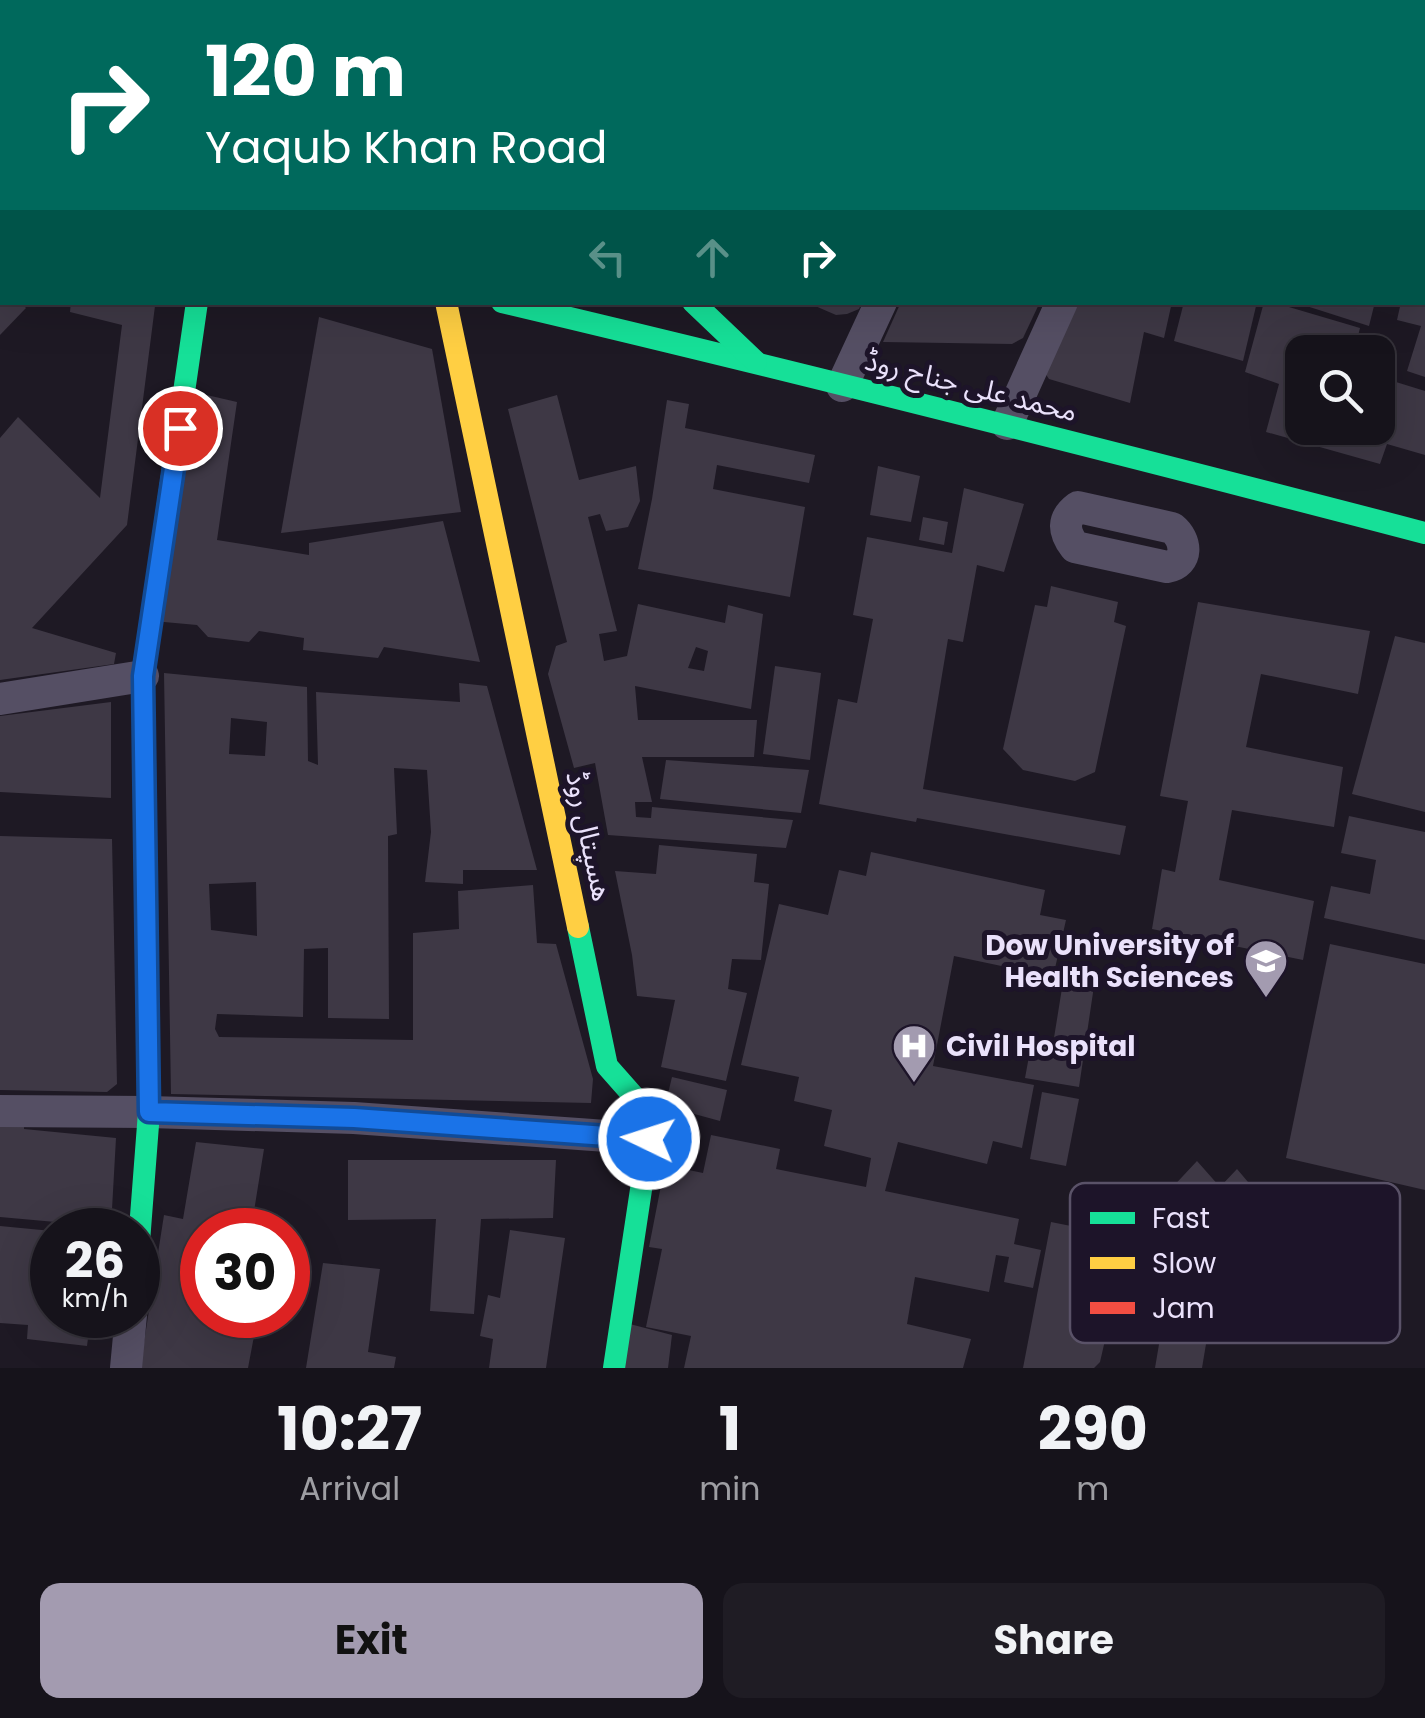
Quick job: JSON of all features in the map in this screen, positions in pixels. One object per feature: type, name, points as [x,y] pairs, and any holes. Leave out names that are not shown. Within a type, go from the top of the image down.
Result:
[{"type":"main road","points":[[142,1208],[149,1112],[143,676],[196,305]]},
{"type":"main road","name":"ھسپتال روڈ","points":[[447,305],[607,1066],[652,1117],[614,1368]]},
{"type":"main road","name":"محمد علی جناح روڈ","points":[[514,305],[1007,424],[1425,533]]},
{"type":"main road","points":[[697,305],[756,362]]},
{"type":"street","points":[[842,386],[880,305]]},
{"type":"street","points":[[1007,424],[1061,305]]},
{"type":"street","points":[[0,699],[143,676]]},
{"type":"street","points":[[0,1111],[354,1118],[649,1139]]},
{"type":"street","points":[[126,1368],[129,1338]]},
{"type":"building","points":[[0,305],[23,305],[26,308],[0,335]]},
{"type":"building","points":[[71,305],[155,306],[127,525],[32,628],[116,653],[114,664],[0,680],[0,438],[18,417],[100,498],[122,325],[70,312]]},
{"type":"building","points":[[813,305],[861,305],[847,314],[836,315]]},
{"type":"building","points":[[900,305],[1039,305],[1023,338],[1012,344],[883,342]]},
{"type":"building","points":[[1077,305],[1171,305],[1164,338],[1144,332],[1130,403],[1049,379],[1043,370]]},
{"type":"building","points":[[1183,305],[1256,305],[1243,361],[1174,341]]},
{"type":"building","points":[[1263,305],[1282,305],[1360,328],[1358,335],[1285,335],[1285,437],[1266,432],[1279,384],[1245,372]]},
{"type":"building","points":[[1303,305],[1374,305],[1369,326]]},
{"type":"building","points":[[1400,305],[1425,305],[1425,377],[1407,371],[1421,326],[1397,320]]},
{"type":"building","points":[[319,317],[432,349],[461,512],[281,533]]},
{"type":"building","points":[[1396,382],[1425,391],[1425,455],[1390,445],[1395,445]]},
{"type":"building","points":[[185,390],[237,402],[217,540],[309,555],[309,543],[443,521],[480,662],[384,647],[378,658],[303,650],[304,638],[259,631],[249,642],[208,637],[197,625],[153,621]]},
{"type":"building","points":[[557,395],[579,480],[636,466],[640,501],[628,527],[606,531],[600,514],[588,517],[617,631],[599,634],[604,661],[627,656],[638,604],[725,623],[728,605],[763,614],[751,709],[635,686],[638,720],[757,720],[754,757],[642,757],[652,802],[635,802],[636,817],[651,818],[652,807],[793,820],[786,848],[608,835],[595,763],[574,768],[548,674],[556,646],[567,642],[508,409]],"holes":[[[696,647],[708,651],[704,671],[688,668]]]},
{"type":"building","points":[[667,400],[689,404],[685,428],[815,455],[809,483],[717,465],[713,489],[805,507],[790,597],[638,569]]},
{"type":"building","points":[[1312,445],[1387,445],[1380,464]]},
{"type":"building","points":[[878,466],[920,476],[911,522],[870,515]]},
{"type":"building","points":[[964,488],[1024,504],[1004,572],[977,565],[963,642],[948,639],[923,789],[1126,826],[1120,855],[819,804],[838,699],[857,703],[873,619],[853,615],[867,537],[952,553]]},
{"type":"building","points":[[923,517],[948,522],[944,545],[919,540]]},
{"type":"building","points":[[1051,586],[1118,602],[1114,622],[1126,626],[1095,772],[1075,781],[1023,770],[1003,749],[1035,605],[1047,607]]},
{"type":"building","points":[[1198,602],[1370,631],[1358,694],[1261,674],[1246,747],[1343,767],[1334,827],[1232,810],[1219,880],[1314,901],[1303,960],[1152,929],[1162,869],[1175,872],[1188,801],[1160,796]]},
{"type":"building","points":[[1395,636],[1425,643],[1425,812],[1352,794]]},
{"type":"building","points":[[775,666],[821,673],[810,760],[763,754]]},
{"type":"building","points":[[164,673],[307,687],[308,761],[318,765],[316,692],[460,702],[459,683],[487,686],[537,870],[463,870],[463,884],[425,882],[431,832],[427,770],[394,768],[397,834],[388,836],[389,1019],[328,1018],[328,948],[304,949],[303,1017],[217,1014],[215,1029],[219,1037],[413,1040],[413,933],[459,929],[458,891],[533,885],[537,943],[556,944],[593,1079],[591,1103],[171,1094]],"holes":[[[231,718],[267,722],[265,756],[229,754]],[[256,882],[257,936],[211,930],[209,884]]]},
{"type":"building","points":[[111,702],[111,798],[0,792],[0,716]]},
{"type":"building","points":[[666,760],[809,770],[801,813],[660,799]]},
{"type":"building","points":[[1349,816],[1425,832],[1425,940],[1324,918],[1331,886],[1370,894],[1376,860],[1341,853]]},
{"type":"building","points":[[0,836],[112,839],[117,1084],[107,1092],[0,1090]]},
{"type":"building","points":[[659,845],[757,854],[754,882],[769,884],[761,960],[732,959],[728,989],[747,993],[726,1081],[661,1067],[675,1000],[637,996],[615,871],[656,874]]},
{"type":"building","points":[[871,852],[1045,890],[1040,915],[1066,920],[1053,977],[954,956],[933,1066],[1034,1085],[1022,1148],[993,1141],[987,1164],[898,1142],[885,1191],[1019,1219],[1014,1244],[1041,1250],[1033,1288],[1004,1282],[1009,1257],[996,1255],[989,1292],[915,1277],[907,1324],[971,1339],[963,1368],[684,1368],[691,1336],[646,1327],[662,1249],[649,1247],[665,1165],[703,1173],[711,1135],[780,1149],[776,1169],[866,1187],[871,1158],[824,1146],[832,1110],[794,1101],[799,1077],[741,1065],[779,904],[828,915],[839,870],[866,876]]},
{"type":"building","points":[[1330,944],[1425,964],[1425,1190],[1286,1158]]},
{"type":"building","points":[[1063,982],[1094,986],[1079,1087],[1025,1078],[1032,1040],[1053,1044]]},
{"type":"building","points":[[672,1077],[727,1090],[720,1121],[665,1106]]},
{"type":"building","points":[[1042,1092],[1079,1099],[1066,1166],[1030,1159]]},
{"type":"building","points":[[0,1118],[24,1119],[24,1129],[116,1138],[112,1208],[30,1208],[30,1220],[0,1217]]},
{"type":"building","points":[[196,1142],[264,1149],[255,1208],[185,1208]]},
{"type":"building","points":[[348,1160],[556,1160],[553,1218],[481,1219],[474,1314],[430,1311],[436,1219],[348,1220]]},
{"type":"building","points":[[1197,1161],[1216,1183],[1176,1183]]},
{"type":"building","points":[[1237,1169],[1249,1183],[1224,1183]]},
{"type":"building","points":[[164,1215],[180,1218],[180,1338],[254,1338],[248,1368],[140,1368],[145,1338],[160,1338],[160,1240]]},
{"type":"building","points":[[1051,1222],[1070,1226],[1070,1343],[1104,1343],[1100,1362],[1094,1368],[1023,1368]]},
{"type":"building","points":[[0,1226],[30,1229],[30,1338],[88,1338],[87,1346],[27,1339],[28,1325],[0,1323]]},
{"type":"building","points":[[510,1230],[565,1238],[546,1368],[489,1368],[493,1339],[480,1336],[488,1295],[500,1298]]},
{"type":"building","points":[[323,1263],[380,1269],[368,1352],[396,1357],[394,1368],[306,1368]]},
{"type":"building","points":[[626,1323],[672,1335],[668,1368],[622,1368]]},
{"type":"building","points":[[1159,1343],[1206,1343],[1202,1368],[1155,1368]]},
{"type":"traffic: fast","points":[[142,1208],[149,1112],[143,676],[197,305]]},
{"type":"traffic: fast","points":[[514,305],[1425,533]]},
{"type":"traffic: fast","points":[[696,305],[756,362]]},
{"type":"traffic: fast","points":[[578,927],[607,1066],[652,1117],[614,1368]]},
{"type":"traffic: slow","points":[[447,305],[578,927]]},
{"type":"place","name":"Dow University of Health Sciences","points":[[1266,999]]},
{"type":"place","name":"Civil Hospital","points":[[914,1084]]},
{"type":"route","points":[[180,428],[143,676],[149,1112],[354,1118],[649,1139]]}]
